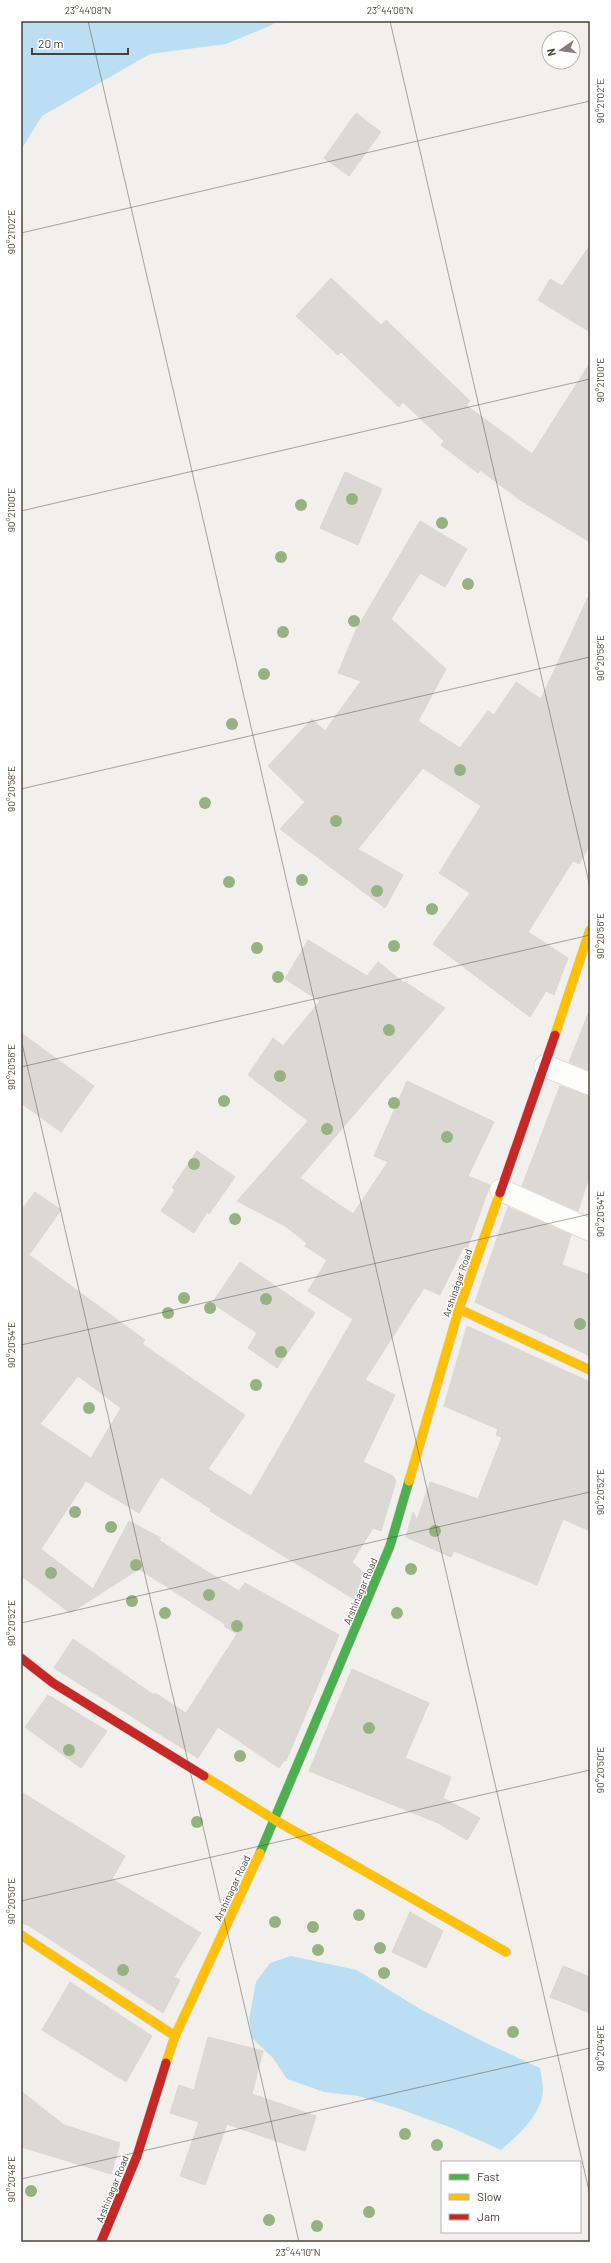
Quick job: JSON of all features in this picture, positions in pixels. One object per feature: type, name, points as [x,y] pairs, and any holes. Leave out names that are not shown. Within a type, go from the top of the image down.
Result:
[{"type":"street","name":"Arshinagar Road","points":[[101,2242],[137,2156],[175,2036],[275,1820],[390,1546],[458,1309],[545,1066],[590,930]]},
{"type":"street","points":[[545,1066],[590,1084]]},
{"type":"street","points":[[501,1190],[590,1230]]},
{"type":"street","points":[[458,1309],[590,1370]]},
{"type":"street","points":[[21,1658],[53,1683],[275,1820],[506,1952]]},
{"type":"street","points":[[21,1935],[175,2036]]},
{"type":"water","points":[[21,21],[276,21],[272,25],[226,44],[150,54],[42,116],[21,150]]},
{"type":"water","points":[[291,1956],[357,1970],[420,2009],[486,2043],[540,2068],[543,2090],[542,2099],[534,2116],[528,2124],[501,2150],[452,2128],[400,2109],[358,2096],[324,2092],[287,2079],[273,2058],[252,2038],[249,2019],[256,1982],[270,1963]]},
{"type":"building","points":[[356,113],[381,132],[349,176],[324,158]]},
{"type":"building","points":[[590,245],[590,332],[538,300],[550,279],[562,286]]},
{"type":"building","points":[[331,278],[381,325],[386,320],[470,401],[466,405],[532,454],[590,363],[590,542],[520,500],[480,470],[478,473],[441,445],[444,441],[403,402],[399,407],[341,352],[338,355],[296,316]]},
{"type":"building","points":[[345,472],[382,489],[358,545],[320,528]]},
{"type":"building","points":[[420,521],[467,549],[445,587],[420,573],[391,619],[446,669],[418,721],[460,748],[488,711],[494,715],[516,682],[541,699],[590,593],[590,845],[579,864],[573,861],[528,932],[568,958],[554,995],[546,991],[530,1017],[433,944],[470,893],[439,873],[481,806],[423,768],[358,849],[403,875],[385,908],[280,829],[305,802],[268,766],[312,719],[325,731],[361,681],[338,673],[356,630]]},
{"type":"building","points":[[308,940],[367,976],[378,962],[404,983],[405,982],[445,1008],[300,1178],[353,1214],[388,1162],[374,1156],[407,1081],[494,1122],[468,1176],[490,1185],[467,1249],[463,1248],[440,1295],[424,1288],[365,1380],[395,1395],[363,1462],[393,1476],[396,1481],[381,1531],[373,1528],[352,1562],[365,1574],[354,1599],[210,1511],[211,1509],[161,1477],[139,1513],[86,1481],[41,1549],[93,1589],[129,1521],[161,1538],[159,1540],[239,1591],[245,1583],[339,1635],[286,1761],[284,1760],[279,1768],[218,1727],[198,1758],[54,1668],[73,1639],[154,1695],[155,1693],[186,1713],[237,1634],[224,1626],[225,1624],[139,1569],[70,1613],[23,1577],[21,1580],[21,1211],[35,1192],[61,1210],[29,1255],[145,1340],[142,1344],[245,1415],[208,1469],[251,1496],[353,1319],[308,1291],[327,1260],[305,1246],[307,1243],[285,1226],[237,1201],[308,1121],[248,1075],[273,1038],[283,1046],[320,1001],[285,979]],"holes":[[[78,1376],[121,1408],[91,1458],[40,1424]]]},
{"type":"building","points":[[588,1014],[590,1014],[590,1071],[569,1062]]},
{"type":"building","points":[[21,1033],[94,1086],[61,1132],[21,1103]]},
{"type":"building","points":[[560,1086],[590,1096],[590,1174],[578,1211],[522,1186]]},
{"type":"building","points":[[197,1151],[235,1177],[209,1214],[207,1212],[194,1233],[161,1211],[175,1190],[172,1188]]},
{"type":"building","points":[[508,1207],[571,1235],[562,1265],[590,1275],[590,1356],[475,1302]]},
{"type":"building","points":[[240,1262],[315,1313],[277,1368],[248,1348],[257,1333],[212,1303]]},
{"type":"building","points":[[467,1326],[590,1382],[590,1531],[563,1519],[537,1585],[454,1551],[451,1557],[406,1537],[413,1512],[417,1520],[430,1482],[478,1499],[502,1437],[496,1435],[498,1429],[444,1406]]},
{"type":"building","points":[[352,1669],[429,1703],[405,1758],[451,1777],[443,1798],[480,1818],[467,1840],[438,1823],[309,1771]]},
{"type":"building","points":[[48,1695],[107,1731],[81,1768],[25,1727]]},
{"type":"building","points":[[21,1792],[125,1856],[112,1879],[201,1933],[174,1977],[180,1980],[163,2013],[28,1925],[21,1923]]},
{"type":"building","points":[[410,1912],[443,1931],[426,1968],[392,1952]]},
{"type":"building","points":[[563,1966],[590,1977],[590,2013],[550,1997]]},
{"type":"building","points":[[70,1982],[152,2036],[126,2082],[42,2030]]},
{"type":"building","points":[[208,2037],[263,2051],[252,2094],[316,2116],[305,2151],[227,2124],[205,2185],[180,2176],[199,2122],[170,2113],[179,2085],[194,2090]]},
{"type":"building","points":[[21,2091],[64,2125],[120,2143],[111,2174],[21,2147]]},
{"type":"traffic: fast","points":[[260,1853],[390,1546],[409,1481]]},
{"type":"traffic: slow","points":[[555,1035],[590,930]]},
{"type":"traffic: slow","points":[[409,1481],[459,1309],[500,1193]]},
{"type":"traffic: slow","points":[[459,1309],[590,1370]]},
{"type":"traffic: slow","points":[[204,1776],[275,1820],[506,1952]]},
{"type":"traffic: slow","points":[[166,2063],[175,2036],[260,1853]]},
{"type":"traffic: slow","points":[[21,1935],[175,2036]]},
{"type":"traffic: jam","points":[[500,1193],[555,1035]]},
{"type":"traffic: jam","points":[[21,1658],[53,1683],[204,1776]]},
{"type":"traffic: jam","points":[[101,2242],[137,2156],[166,2063]]}]
